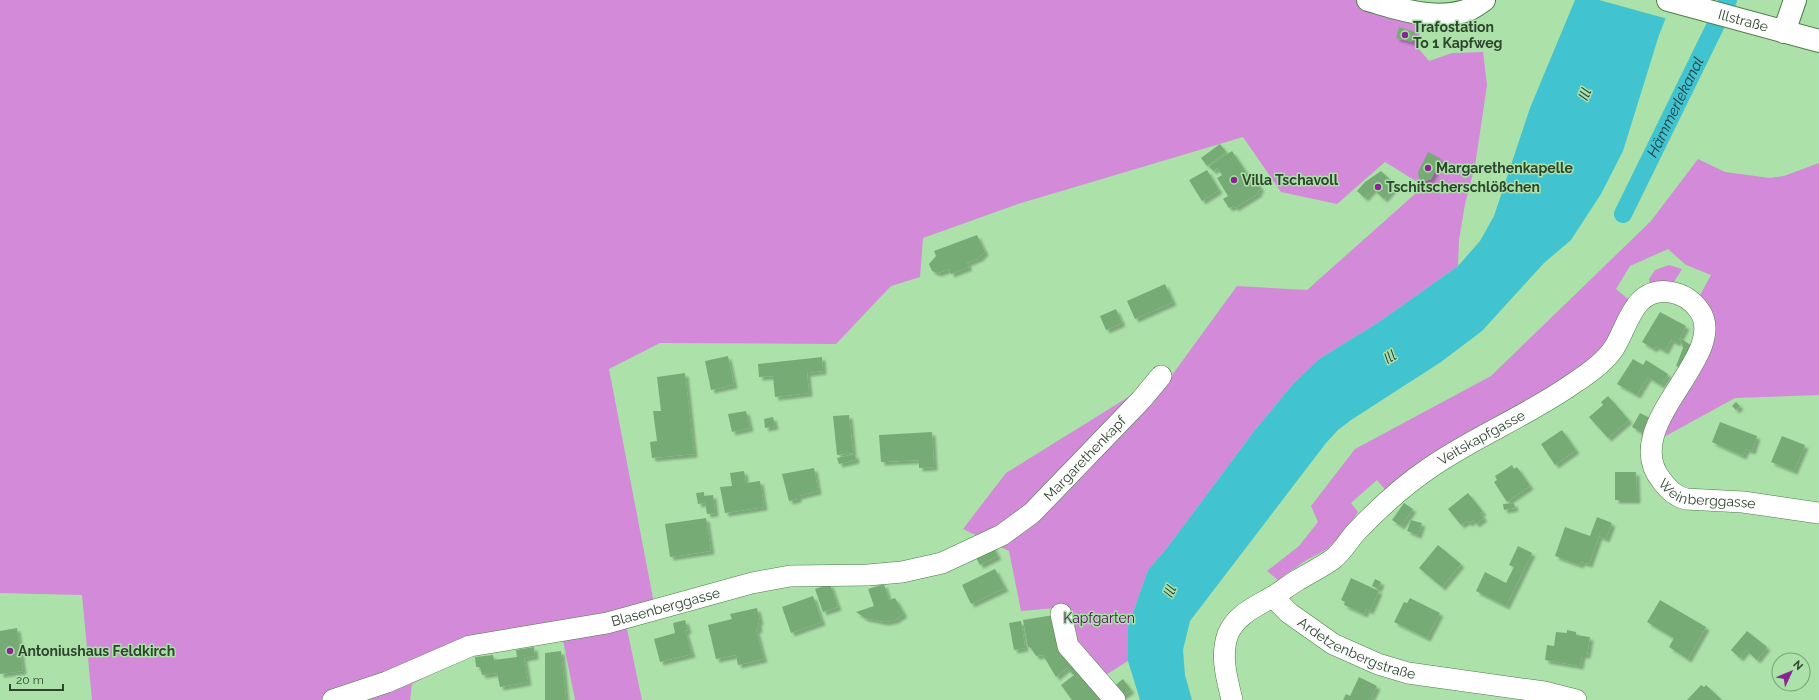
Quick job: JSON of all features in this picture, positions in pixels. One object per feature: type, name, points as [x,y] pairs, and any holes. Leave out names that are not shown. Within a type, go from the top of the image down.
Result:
[{"type":"main road","points":[[1368,0],[1411,12],[1443,16],[1467,11],[1484,0]]},
{"type":"main road","name":"Illstraße","points":[[1668,0],[1819,41]]},
{"type":"main road","points":[[1784,32],[1795,0]]},
{"type":"street","name":"Veitskapfgasse","points":[[1273,597],[1335,557],[1347,541],[1383,506],[1430,467],[1536,407],[1586,375],[1614,348],[1636,305],[1645,298],[1662,291],[1676,293],[1686,298]]},
{"type":"street","name":"Weinberggasse","points":[[1686,298],[1696,304],[1702,314],[1705,324],[1704,339],[1693,363],[1665,410],[1651,443],[1650,456],[1658,476],[1669,490],[1678,497],[1686,499],[1743,502],[1819,513]]},
{"type":"street","name":"Margarethenkapf","points":[[1002,535],[1032,513],[1141,400],[1161,376]]},
{"type":"street","name":"Blasenberggasse","points":[[333,700],[387,682],[470,646],[607,623],[752,583],[790,576],[868,575],[902,572],[942,563],[1002,535]]},
{"type":"street","points":[[1232,700],[1224,665],[1228,634],[1234,624],[1247,611],[1273,597]]},
{"type":"street","name":"Ardetzenbergstraße","points":[[1273,597],[1289,613],[1333,644],[1378,664],[1408,673],[1544,692],[1576,700]]},
{"type":"street","points":[[1061,614],[1068,646],[1115,700]]},
{"type":"green space","name":"Kapfgarten","points":[[0,0],[1368,0],[1411,12],[1420,26],[1418,48],[1429,61],[1452,53],[1483,52],[1487,85],[1475,166],[1465,204],[1459,240],[1458,266],[1379,322],[1319,359],[1293,384],[1255,430],[1167,548],[1148,570],[1128,627],[1128,661],[1104,676],[1076,647],[1067,607],[1021,611],[1009,551],[963,529],[1006,473],[1130,396],[1167,382],[1237,286],[1307,290],[1424,186],[1385,162],[1337,204],[1281,192],[1243,137],[1018,204],[923,238],[920,277],[891,286],[836,344],[660,343],[609,369],[657,619],[627,629],[642,700],[575,700],[563,640],[475,653],[412,684],[410,700],[92,700],[82,595],[0,593]]},
{"type":"green space","points":[[1698,159],[1725,172],[1770,178],[1784,176],[1819,163],[1819,395],[1735,398],[1662,438],[1672,413],[1700,367],[1699,297],[1711,275],[1686,265],[1668,249],[1630,266],[1616,289],[1629,300],[1608,343],[1581,369],[1387,492],[1377,480],[1351,503],[1358,512],[1346,531],[1327,549],[1305,561],[1278,580],[1267,571],[1299,546],[1318,522],[1311,506],[1355,449],[1491,376],[1651,221]]},
{"type":"green space","points":[[1669,265],[1682,269],[1674,282],[1655,287],[1650,285],[1649,279],[1655,270]]},
{"type":"water","name":"Ill","points":[[1575,0],[1673,0],[1659,35],[1623,151],[1601,194],[1571,240],[1544,263],[1482,331],[1441,362],[1351,420],[1338,430],[1326,443],[1190,621],[1183,650],[1185,675],[1192,700],[1140,700],[1128,661],[1128,627],[1148,570],[1167,548],[1255,430],[1293,384],[1319,359],[1379,322],[1458,266],[1480,241],[1494,216],[1530,108]]},
{"type":"pier","points":[[1599,0],[1675,0],[1668,19]]},
{"type":"building","name":"Trafostation To 1 Kapfweg","points":[[1399,27],[1415,32],[1412,42],[1396,38]]},
{"type":"building","points":[[1220,144],[1226,152],[1207,166],[1201,158]]},
{"type":"building","name":"Villa Tschavoll","points":[[1232,151],[1252,181],[1255,179],[1261,189],[1258,191],[1259,193],[1235,208],[1234,206],[1229,208],[1223,199],[1228,196],[1217,178],[1222,175],[1217,168],[1213,171],[1209,166]]},
{"type":"building","name":"Margarethenkapelle","points":[[1428,152],[1441,159],[1431,179],[1425,181],[1419,179],[1418,172]]},
{"type":"building","points":[[1207,170],[1219,190],[1202,201],[1189,180]]},
{"type":"building","name":"Tschitscherschlößchen","points":[[1381,171],[1396,185],[1384,199],[1373,189],[1365,198],[1357,191],[1365,182]]},
{"type":"building","points":[[977,235],[985,252],[979,258],[967,263],[969,267],[951,274],[949,269],[938,273],[932,271],[929,264],[936,256],[934,251]]},
{"type":"building","points":[[1165,284],[1173,302],[1135,319],[1127,301]]},
{"type":"building","points":[[1116,309],[1122,323],[1106,330],[1100,316]]},
{"type":"building","points":[[1660,312],[1686,326],[1677,343],[1671,340],[1665,351],[1656,346],[1654,349],[1642,342]]},
{"type":"building","points":[[1680,338],[1692,346],[1681,368],[1676,366],[1683,348]]},
{"type":"building","points":[[728,356],[734,385],[711,390],[705,361]]},
{"type":"building","points":[[822,357],[823,371],[807,373],[809,393],[775,397],[773,376],[759,377],[758,364]]},
{"type":"building","points":[[1633,359],[1643,365],[1646,360],[1668,374],[1661,385],[1648,377],[1637,395],[1617,384]]},
{"type":"building","points":[[685,373],[694,454],[652,458],[650,442],[657,441],[653,411],[661,411],[657,377]]},
{"type":"building","points":[[1608,396],[1629,420],[1608,438],[1589,417],[1603,405],[1601,402]]},
{"type":"building","points":[[1736,402],[1740,406],[1736,410],[1732,406]]},
{"type":"building","points":[[746,411],[750,428],[732,432],[728,414]]},
{"type":"building","points":[[1640,413],[1652,419],[1644,434],[1632,427]]},
{"type":"building","points":[[849,415],[853,453],[837,455],[833,416]]},
{"type":"building","points":[[773,417],[775,426],[765,428],[764,419]]},
{"type":"building","points":[[1720,422],[1757,436],[1752,451],[1746,449],[1743,456],[1712,442]]},
{"type":"building","points":[[1562,430],[1576,450],[1555,465],[1541,444]]},
{"type":"building","points":[[932,432],[934,467],[919,468],[919,460],[881,462],[879,435]]},
{"type":"building","points":[[1782,436],[1805,445],[1794,471],[1771,462]]},
{"type":"building","points":[[855,454],[856,460],[839,464],[837,458]]},
{"type":"building","points":[[1512,465],[1514,469],[1517,467],[1530,486],[1507,502],[1494,482],[1497,480],[1495,476]]},
{"type":"building","points":[[814,468],[818,491],[798,496],[798,499],[789,501],[782,474]]},
{"type":"building","points":[[744,471],[746,483],[760,481],[764,507],[725,513],[720,487],[732,486],[730,473]]},
{"type":"building","points":[[1615,472],[1636,472],[1637,500],[1615,500]]},
{"type":"building","points":[[704,492],[704,496],[713,495],[715,513],[707,514],[705,503],[698,504],[696,493]]},
{"type":"building","points":[[1468,493],[1483,512],[1480,513],[1484,518],[1476,524],[1473,520],[1469,523],[1467,521],[1461,525],[1448,509]]},
{"type":"building","points":[[1404,503],[1413,509],[1401,526],[1392,520]]},
{"type":"building","points":[[1514,503],[1515,508],[1504,510],[1503,504]]},
{"type":"building","points":[[1597,517],[1612,523],[1606,539],[1599,536],[1589,564],[1581,562],[1580,565],[1555,556],[1565,527],[1590,536]]},
{"type":"building","points":[[706,518],[711,551],[670,557],[665,524]]},
{"type":"building","points":[[1411,520],[1422,523],[1418,535],[1407,531]]},
{"type":"building","points":[[991,544],[998,556],[980,565],[974,554]]},
{"type":"building","points":[[1438,545],[1461,564],[1442,587],[1419,568]]},
{"type":"building","points":[[1518,546],[1532,553],[1506,606],[1476,591],[1485,572],[1506,583],[1514,567],[1509,565]]},
{"type":"building","points":[[995,569],[1005,588],[971,604],[962,585]]},
{"type":"building","points":[[1351,578],[1379,591],[1370,611],[1366,609],[1364,614],[1344,605],[1345,602],[1341,600]]},
{"type":"building","points":[[1375,579],[1381,582],[1378,589],[1372,586]]},
{"type":"building","points":[[830,584],[838,607],[823,612],[815,589]]},
{"type":"building","points":[[884,584],[889,600],[895,598],[904,614],[895,620],[885,622],[865,618],[856,612],[874,606],[868,589]]},
{"type":"building","points":[[813,596],[822,622],[791,633],[782,607]]},
{"type":"building","points":[[1410,598],[1440,613],[1427,638],[1394,622],[1404,602],[1407,603]]},
{"type":"building","points":[[1660,600],[1706,627],[1688,659],[1669,647],[1674,638],[1647,622]]},
{"type":"building","points":[[757,608],[760,622],[758,622],[759,629],[756,630],[764,659],[738,665],[736,655],[716,659],[708,625],[732,619],[730,614]]},
{"type":"building","points":[[1054,615],[1110,700],[1072,700],[1061,685],[1074,675],[1067,668],[1056,677],[1043,655],[1036,656],[1031,648],[1028,647],[1023,620]]},
{"type":"building","points":[[685,620],[688,630],[685,631],[692,654],[660,662],[654,639],[675,633],[673,623]]},
{"type":"building","points":[[1021,621],[1025,648],[1014,650],[1009,623]]},
{"type":"building","name":"Antoniushaus Feldkirch","points":[[17,628],[23,671],[0,674],[0,631]]},
{"type":"building","points":[[1567,630],[1576,632],[1576,635],[1590,637],[1587,655],[1582,655],[1580,666],[1545,660],[1547,645],[1554,646],[1556,632],[1567,633]]},
{"type":"building","points":[[1747,631],[1767,647],[1757,660],[1746,650],[1740,658],[1731,650]]},
{"type":"building","points":[[534,647],[535,656],[524,658],[528,682],[500,687],[497,673],[482,675],[480,667],[476,667],[475,657],[493,655],[494,660],[517,657],[516,650]]},
{"type":"building","points":[[561,651],[566,700],[545,700],[545,653]]},
{"type":"building","points":[[1359,677],[1377,686],[1371,698],[1374,700],[1343,700],[1346,694],[1350,696]]},
{"type":"building","points":[[1123,679],[1131,690],[1121,697],[1113,687]]},
{"type":"building","points":[[1701,685],[1704,687],[1706,685],[1722,700],[1687,700]]},
{"type":"waterway","name":"Hämmerlekanal","points":[[1623,214],[1728,0]]},
{"type":"place","name":"Trafostation To 1 Kapfweg","points":[[1405,35]]},
{"type":"place","name":"Margarethenkapelle","points":[[1428,168]]},
{"type":"place","name":"Villa Tschavoll","points":[[1234,180]]},
{"type":"place","name":"Tschitscherschlößchen","points":[[1378,187]]},
{"type":"place","name":"Antoniushaus Feldkirch","points":[[10,651]]}]
